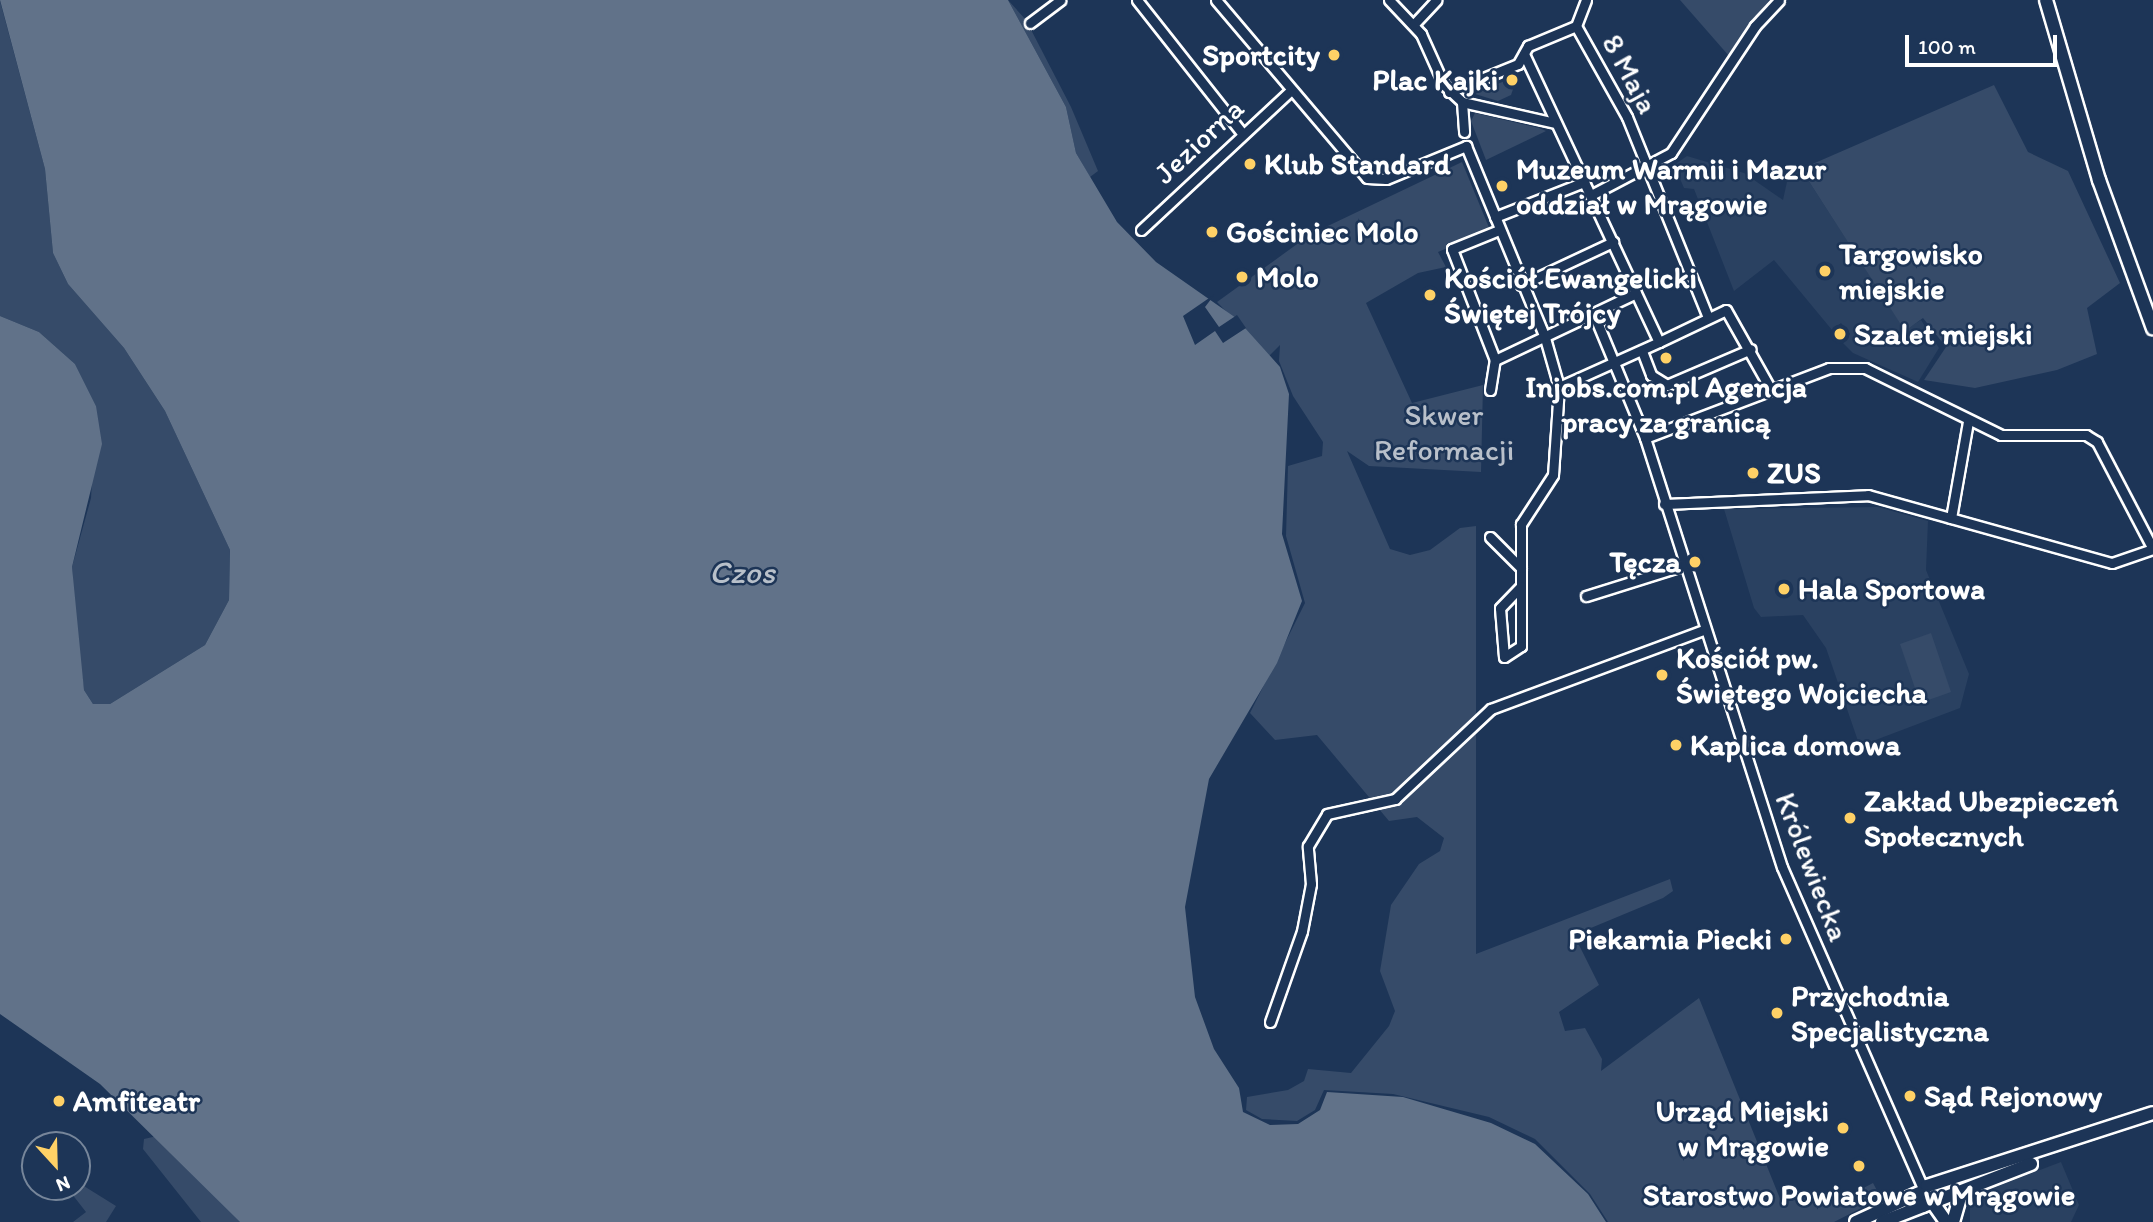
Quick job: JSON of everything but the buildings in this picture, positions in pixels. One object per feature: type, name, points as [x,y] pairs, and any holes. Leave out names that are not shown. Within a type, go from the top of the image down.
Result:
[{"type":"street","points":[[1030,23],[1060,0]]},
{"type":"street","points":[[1137,0],[1242,134]]},
{"type":"street","points":[[1216,0],[1291,90],[1375,181],[1466,146],[1545,338],[1559,387],[1553,475],[1521,524],[1521,568],[1521,586],[1521,646],[1504,657],[1500,608],[1521,586]]},
{"type":"street","points":[[1389,0],[1414,24],[1449,92],[1462,102],[1555,124]]},
{"type":"street","points":[[1414,24],[1436,0]]},
{"type":"street","points":[[1449,92],[1518,64],[1528,46],[1576,26],[1586,0]]},
{"type":"street","points":[[1593,194],[1648,169],[1671,153],[1755,26],[1779,0]]},
{"type":"street","points":[[2046,0],[2099,180],[2153,328]]},
{"type":"street","name":"8 Maja","points":[[1576,26],[1648,169],[1707,315]]},
{"type":"street","points":[[1524,54],[1555,124],[1584,182],[1593,194],[1659,342]]},
{"type":"street","name":"Jeziorna","points":[[1141,230],[1291,90]]},
{"type":"street","points":[[1462,102],[1464,132]]},
{"type":"street","points":[[1496,217],[1584,182]]},
{"type":"street","points":[[1490,390],[1495,360],[1452,249],[1499,230]]},
{"type":"street","points":[[1521,285],[1613,242]]},
{"type":"street","points":[[1495,360],[1595,317],[1636,293]]},
{"type":"street","points":[[1559,387],[1642,351],[1707,315],[1726,310],[1751,349],[1770,388]]},
{"type":"street","name":"Królewiecka","points":[[1595,317],[1646,438],[1682,566],[1783,867],[1921,1189]]},
{"type":"street","points":[[1642,351],[1651,375],[1667,386],[1751,349]]},
{"type":"street","points":[[1646,438],[1770,388],[1849,364],[1968,422],[2001,435],[2074,433],[2097,442],[2153,549],[2112,563],[1951,519],[1896,501],[1842,494],[1664,504]]},
{"type":"street","points":[[1951,519],[1968,422]]},
{"type":"street","points":[[1490,537],[1521,568]]},
{"type":"street","points":[[1587,596],[1682,566]]},
{"type":"street","points":[[1270,1022],[1302,931],[1311,884],[1308,846],[1316,826],[1344,806],[1379,807],[1395,799],[1491,709],[1703,630]]},
{"type":"street","points":[[1856,1222],[1921,1189],[2085,1138],[2153,1113]]},
{"type":"street","points":[[1882,1222],[1962,1194],[2085,1138]]},
{"type":"street","points":[[1921,1189],[1946,1222]]},
{"type":"street","points":[[1921,1189],[1932,1204]]},
{"type":"street","points":[[1953,1222],[1962,1194]]},
{"type":"shaded area","name":"Targowisko miejskie","points":[[1687,156],[1744,173],[1783,200],[1790,168],[1801,169],[1905,330],[1921,320],[1939,348],[1918,382],[1853,353],[1842,342],[1850,334],[1841,323],[1832,330],[1774,260],[1734,291],[1694,189],[1684,188],[1674,165]]},
{"type":"shaded area","points":[[1878,507],[1928,521],[1926,570],[1969,674],[1960,708],[1865,744],[1858,741],[1826,648],[1803,615],[1761,617],[1754,608],[1724,509]]},
{"type":"shaded area","points":[[2061,1162],[2079,1205],[2071,1222],[1970,1222],[1970,1206],[1988,1190]]},
{"type":"green space","points":[[1008,0],[1026,20],[1071,107],[1098,171],[1090,177],[1076,153],[1066,107]]},
{"type":"green space","points":[[1680,0],[1769,0],[1729,56]]},
{"type":"green space","points":[[0,1],[45,169],[53,253],[68,284],[124,348],[165,411],[230,550],[229,600],[205,645],[110,704],[93,704],[84,690],[75,628],[72,567],[91,498],[96,406],[75,364],[39,332],[0,316]]},
{"type":"green space","points":[[1518,75],[1511,95],[1498,101],[1475,94]]},
{"type":"green space","points":[[1994,85],[2028,152],[2068,171],[2120,283],[2087,308],[2097,354],[2057,370],[1975,388],[1924,380],[1946,347],[1923,318],[1905,331],[1801,169]]},
{"type":"green space","points":[[1475,113],[1546,131],[1486,160],[1471,121]]},
{"type":"green space","name":"Skwer Reformacji","points":[[1462,162],[1490,230],[1438,252],[1446,267],[1418,273],[1366,303],[1412,403],[1483,385],[1481,472],[1369,466],[1347,451],[1390,549],[1410,555],[1430,550],[1460,528],[1476,526],[1476,954],[1670,879],[1673,891],[1663,898],[1574,935],[1599,985],[1559,1012],[1565,1031],[1585,1028],[1602,1059],[1601,1071],[1699,998],[1781,1201],[1835,1191],[1846,1197],[1873,1183],[1881,1198],[1834,1222],[1608,1222],[1590,1194],[1535,1139],[1489,1117],[1393,1094],[1324,1090],[1315,1110],[1297,1121],[1262,1119],[1246,1110],[1247,1097],[1288,1090],[1304,1081],[1308,1069],[1351,1073],[1389,1026],[1395,1011],[1380,971],[1391,905],[1419,864],[1440,851],[1444,838],[1417,817],[1389,821],[1317,735],[1275,740],[1250,713],[1305,603],[1286,536],[1288,466],[1322,456],[1323,442],[1293,396],[1279,361],[1280,345],[1269,356],[1217,302],[1311,234]]},
{"type":"green space","points":[[1931,633],[1951,692],[1920,703],[1900,644]]},
{"type":"green space","points":[[157,1136],[240,1222],[201,1222],[143,1149],[144,1139]]},
{"type":"green space","points":[[91,1190],[116,1206],[106,1222],[73,1222],[86,1212],[77,1201],[91,1201]]},
{"type":"water","name":"Czos","points":[[0,0],[1008,0],[1066,107],[1076,153],[1117,222],[1156,262],[1236,318],[1280,367],[1289,394],[1282,534],[1302,601],[1277,663],[1209,779],[1185,907],[1195,997],[1214,1049],[1239,1088],[1243,1112],[1270,1125],[1298,1124],[1320,1110],[1327,1092],[1403,1097],[1491,1123],[1535,1144],[1588,1194],[1606,1222],[240,1222],[100,1084],[0,1014],[0,316],[39,332],[75,364],[96,406],[102,444],[72,567],[84,690],[93,704],[110,704],[205,645],[229,600],[230,550],[165,411],[124,348],[68,284],[53,253],[45,169]]},
{"type":"pier","points":[[1215,294],[1205,307],[1219,327],[1237,315],[1246,328],[1223,343],[1215,331],[1195,345],[1183,316]]},
{"type":"place","name":"Sportcity","points":[[1334,55]]},
{"type":"place","name":"Plac Kajki","points":[[1512,80]]},
{"type":"place","name":"Klub Standard","points":[[1250,164]]},
{"type":"place","name":"Muzeum Warmii i Mazur oddział w Mrągowie","points":[[1502,186]]},
{"type":"place","name":"Gościniec Molo","points":[[1212,232]]},
{"type":"place","name":"Targowisko miejskie","points":[[1825,271]]},
{"type":"place","name":"Molo","points":[[1242,277]]},
{"type":"place","name":"Kościół Ewangelicki Świętej Trójcy","points":[[1430,295]]},
{"type":"place","name":"Szalet miejski","points":[[1840,334]]},
{"type":"place","name":"Injobs.com.pl Agencja pracy za granicą","points":[[1666,358]]},
{"type":"place","name":"ZUS","points":[[1753,473]]},
{"type":"place","name":"Tęcza","points":[[1695,562]]},
{"type":"place","name":"Hala Sportowa","points":[[1784,589]]},
{"type":"place","name":"Kościół pw. Świętego Wojciecha","points":[[1662,675]]},
{"type":"place","name":"Kaplica domowa","points":[[1676,745]]},
{"type":"place","name":"Zakład Ubezpieczeń Społecznych","points":[[1850,818]]},
{"type":"place","name":"Piekarnia Piecki","points":[[1786,939]]},
{"type":"place","name":"Przychodnia Specjalistyczna","points":[[1777,1013]]},
{"type":"place","name":"Sąd Rejonowy","points":[[1910,1096]]},
{"type":"place","name":"Amfiteatr","points":[[59,1101]]},
{"type":"place","name":"Urząd Miejski w Mrągowie","points":[[1843,1128]]},
{"type":"place","name":"Starostwo Powiatowe w Mrągowie","points":[[1859,1166]]}]
